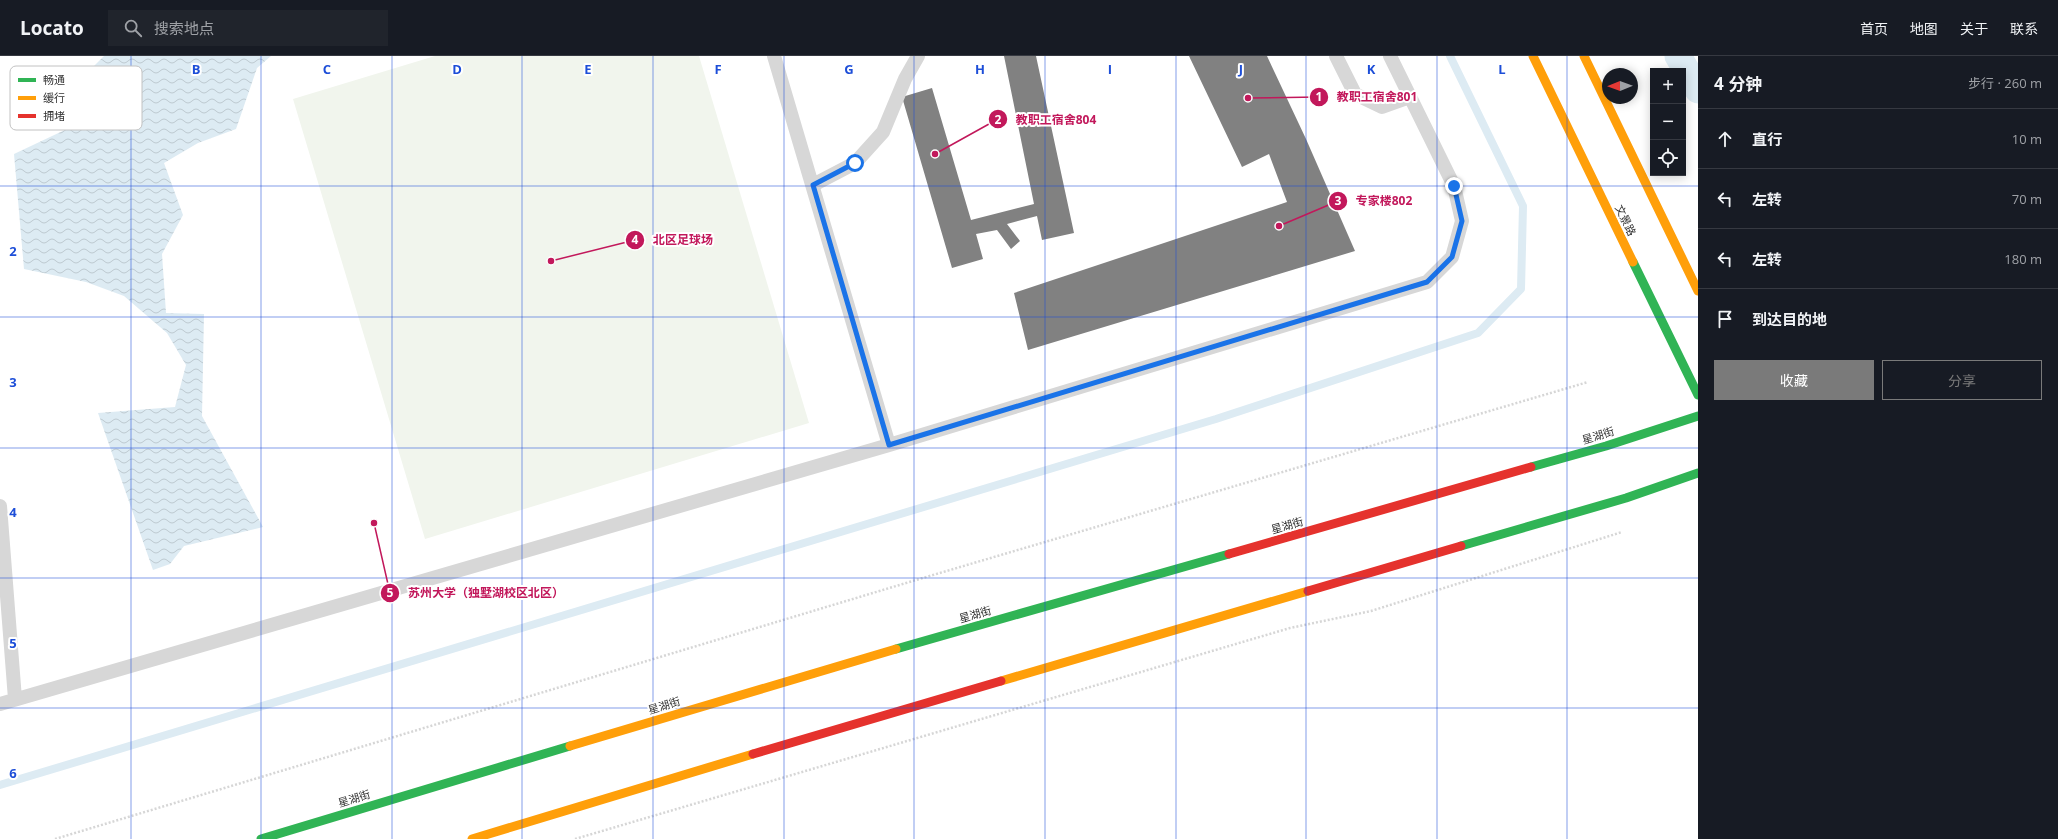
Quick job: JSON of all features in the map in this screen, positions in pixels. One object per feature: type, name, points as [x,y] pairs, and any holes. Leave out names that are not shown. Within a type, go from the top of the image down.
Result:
[{"type":"main road","name":"文景路","points":[[1533,56],[1698,395]]},
{"type":"main road","points":[[1584,56],[1698,291]]},
{"type":"main road","name":"星湖街","points":[[261,839],[850,662],[1606,446],[1698,416]]},
{"type":"main road","points":[[472,839],[869,720],[1626,498],[1698,473]]},
{"type":"lane","points":[[774,56],[889,445]]},
{"type":"lane","points":[[813,185],[855,163],[883,132],[905,79],[918,56]]},
{"type":"lane","points":[[1336,56],[1355,94],[1382,107],[1410,97]]},
{"type":"lane","points":[[0,704],[889,445],[1427,282],[1452,257],[1462,221],[1454,186],[1390,56]]},
{"type":"lane","points":[[0,506],[15,699]]},
{"type":"path","points":[[55,839],[916,580],[1588,382]]},
{"type":"path","points":[[575,839],[1290,628],[1371,611],[1622,532]]},
{"type":"shaded area","points":[[435,56],[699,56],[809,423],[425,539],[293,99]]},
{"type":"water","points":[[104,56],[271,56],[257,68],[236,129],[198,143],[164,163],[183,215],[162,254],[166,313],[204,314],[202,416],[263,527],[184,546],[170,564],[153,570],[98,413],[175,407],[186,365],[167,333],[124,296],[86,282],[24,269],[14,154],[65,130],[142,130],[142,66],[94,66]]},
{"type":"building","points":[[1004,56],[1036,56],[1074,233],[1042,240],[1037,216],[1007,224],[1020,241],[1011,249],[997,230],[976,234],[983,259],[952,268],[902,97],[932,88],[971,220],[1034,204]]},
{"type":"building","points":[[1189,56],[1267,56],[1306,139],[1355,251],[1028,350],[1014,293],[1287,202],[1269,154],[1242,167]]},
{"type":"waterway","points":[[0,785],[1216,419],[1478,333],[1521,289],[1523,206],[1450,56]]},
{"type":"waterway","points":[[1678,56],[1698,90]]},
{"type":"traffic: fast","points":[[1633,262],[1698,395]]},
{"type":"traffic: fast","points":[[1531,467],[1606,446],[1698,416]]},
{"type":"traffic: fast","points":[[1461,546],[1626,498],[1698,473]]},
{"type":"traffic: fast","points":[[896,649],[1229,554]]},
{"type":"traffic: fast","points":[[261,839],[570,746]]},
{"type":"traffic: slow","points":[[1533,56],[1633,262]]},
{"type":"traffic: slow","points":[[1584,56],[1698,291]]},
{"type":"traffic: slow","points":[[1001,681],[1308,591]]},
{"type":"traffic: slow","points":[[570,746],[896,649]]},
{"type":"traffic: slow","points":[[472,839],[753,754]]},
{"type":"traffic: jam","points":[[1229,554],[1531,467]]},
{"type":"traffic: jam","points":[[1308,591],[1461,546]]},
{"type":"traffic: jam","points":[[753,754],[1001,681]]},
{"type":"place","name":"教职工宿舍801","points":[[1248,98]]},
{"type":"place","name":"教职工宿舍804","points":[[935,154]]},
{"type":"place","name":"专家楼802","points":[[1279,226]]},
{"type":"place","name":"北区足球场","points":[[551,261]]},
{"type":"place","name":"苏州大学（独墅湖校区北区）","points":[[374,523]]},
{"type":"route","points":[[855,163],[813,185],[889,445],[1427,282],[1452,257],[1462,221],[1454,186]]}]
